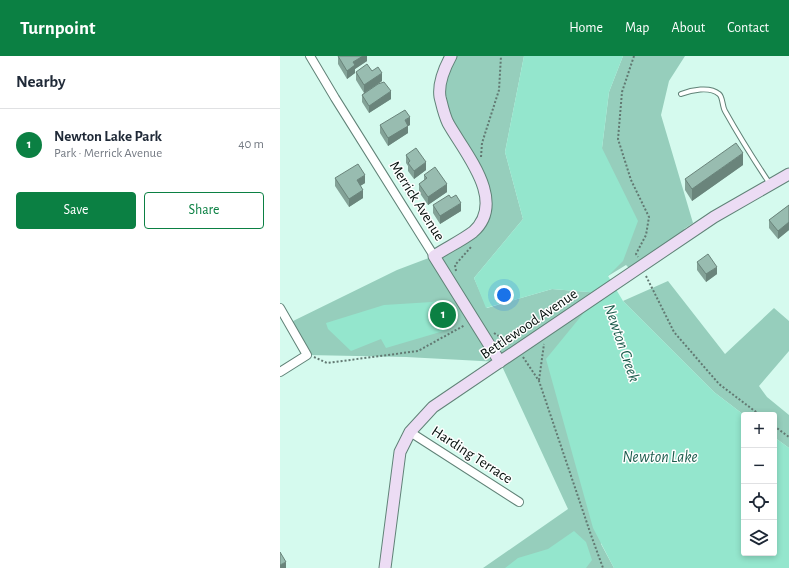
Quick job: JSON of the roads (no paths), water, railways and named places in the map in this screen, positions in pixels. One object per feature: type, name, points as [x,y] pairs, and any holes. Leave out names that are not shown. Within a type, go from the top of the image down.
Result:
[{"type":"street","name":"Merrick Avenue","points":[[310,56],[500,362]]},
{"type":"street","points":[[434,256],[473,231],[482,219],[487,202],[485,192],[475,167],[447,122],[443,110],[440,95],[442,79],[451,56]]},
{"type":"street","name":"Bettlewood Avenue","points":[[385,568],[400,452],[410,432],[433,407],[714,217],[789,174]]},
{"type":"street","points":[[280,308],[307,355],[280,372]]},
{"type":"street","name":"Harding Terrace","points":[[410,432],[519,502]]},
{"type":"lane","points":[[681,94],[690,90],[703,89],[718,93],[721,96],[722,106],[733,126],[770,184]]},
{"type":"water","name":"Newton Lake","points":[[524,56],[623,56],[609,92],[602,148],[638,221],[623,261],[608,276],[623,301],[714,392],[741,413],[741,556],[777,556],[777,439],[789,448],[789,568],[614,568],[593,528],[546,359],[600,293],[552,289],[486,308],[474,278],[523,219],[505,152]]},
{"type":"water","points":[[438,300],[454,316],[447,330],[386,348],[381,339],[351,351],[328,329],[326,323],[384,305],[432,302]]},
{"type":"water","points":[[574,531],[586,542],[592,560],[586,568],[505,568],[518,558],[548,549]]},
{"type":"place","name":"Newton Lake Park","points":[[443,315]]},
{"type":"water label","name":"Newton Creek","points":[[622,343]]}]
